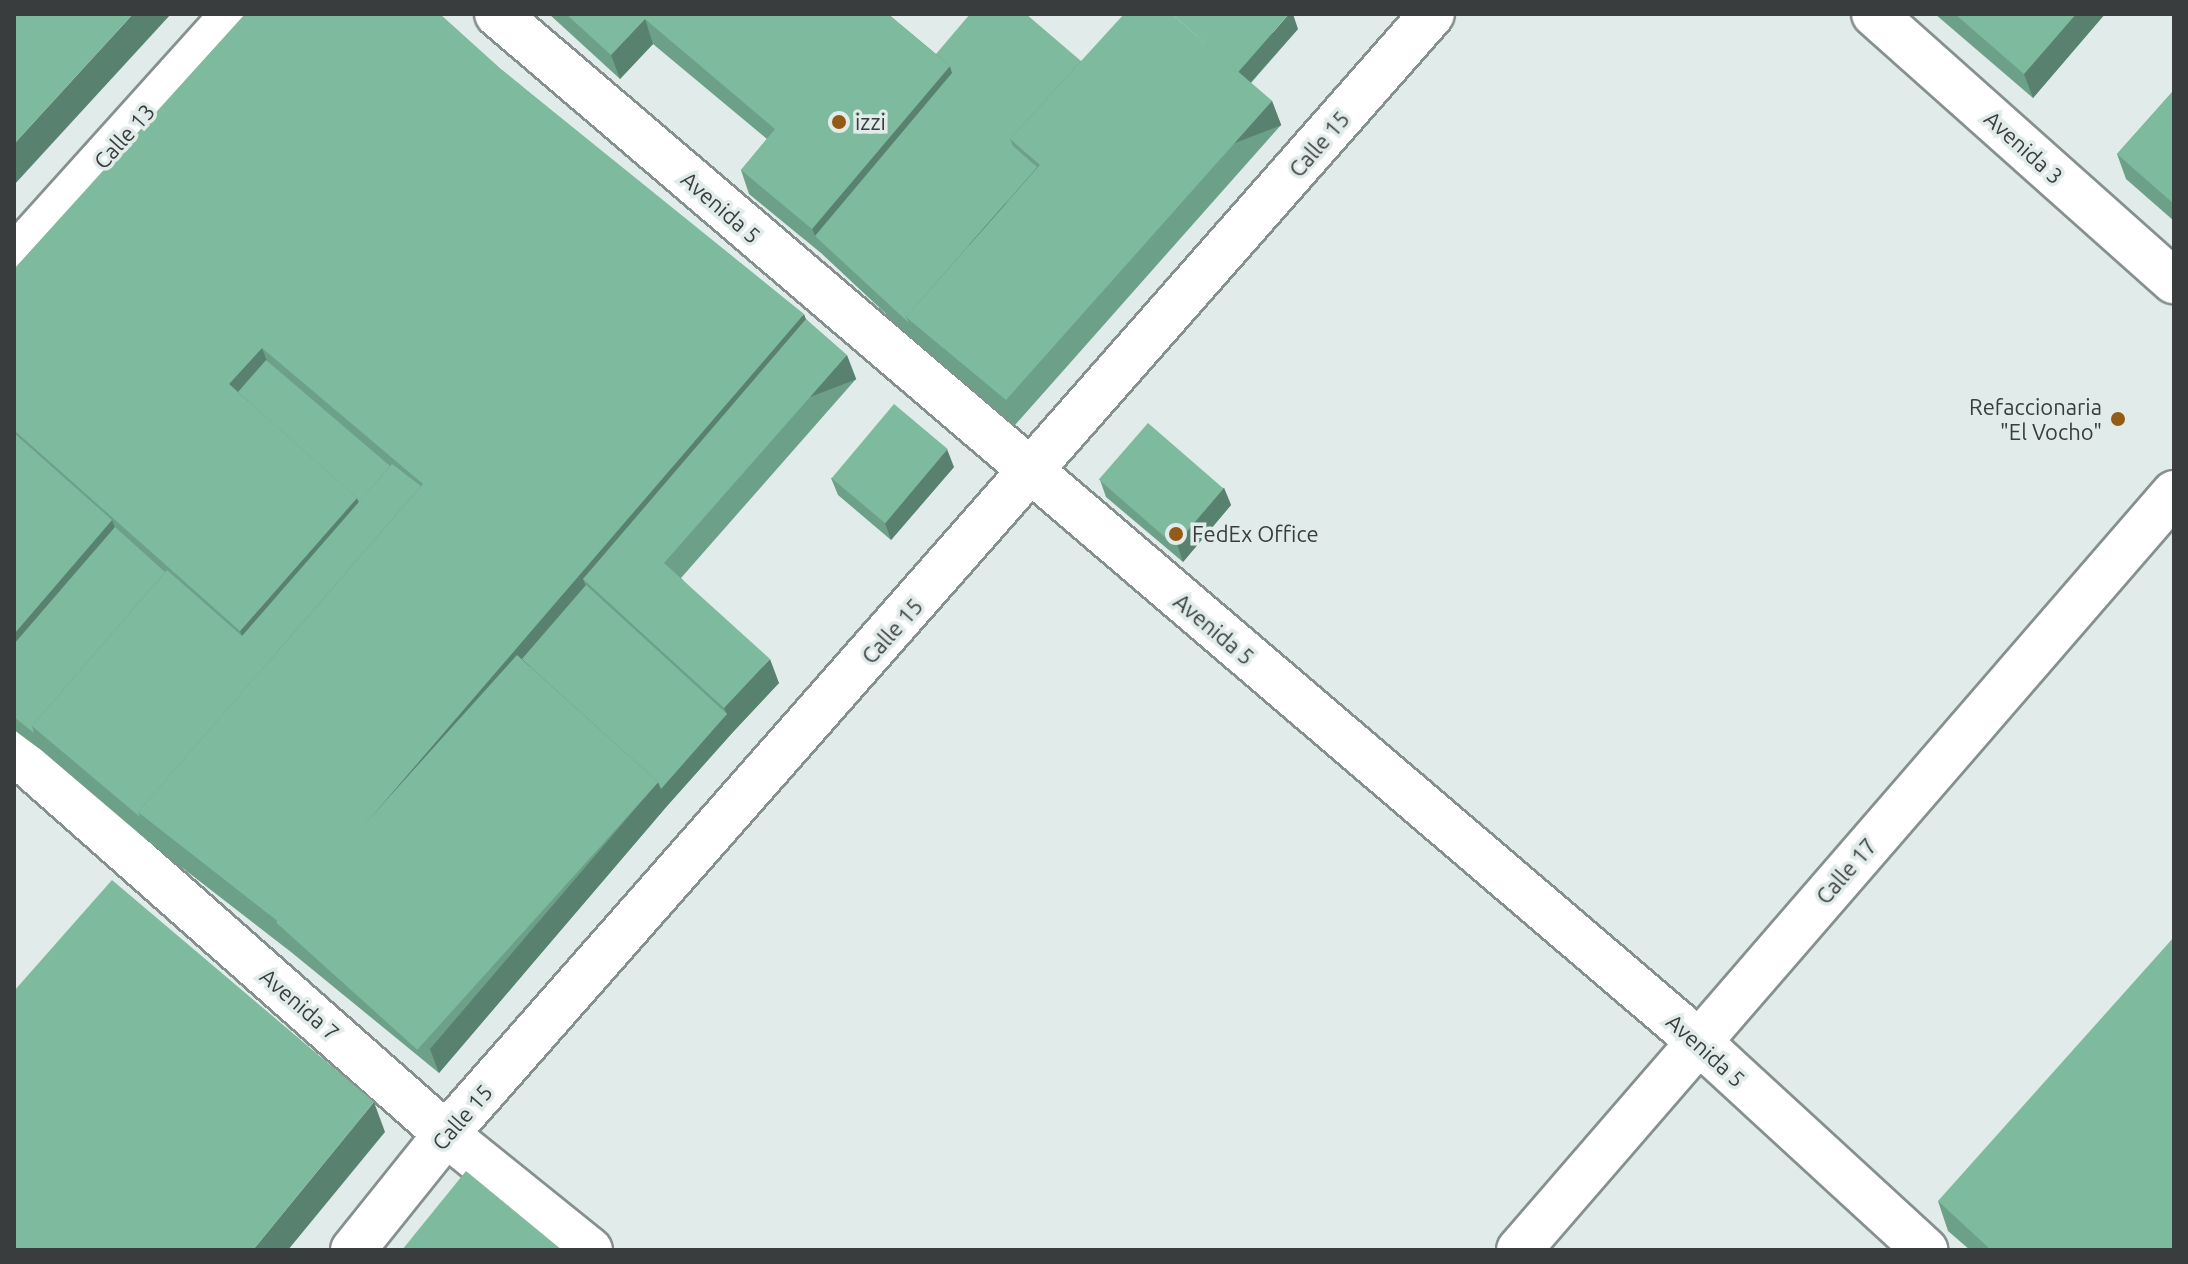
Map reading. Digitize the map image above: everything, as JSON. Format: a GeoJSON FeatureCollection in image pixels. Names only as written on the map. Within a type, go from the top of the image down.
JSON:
{"type":"FeatureCollection","features":[{"type":"Feature","properties":{"kind":"street","name":"Calle 13"},"geometry":{"type":"LineString","coordinates":[[14,258],[234,14]]}},
{"type":"Feature","properties":{"kind":"street","name":"Avenida 5"},"geometry":{"type":"LineString","coordinates":[[497,14],[1031,474],[1698,1041],[1925,1250]]}},
{"type":"Feature","properties":{"kind":"street","name":"Calle 15"},"geometry":{"type":"LineString","coordinates":[[353,1250],[446,1134],[1031,474],[1432,14]]}},
{"type":"Feature","properties":{"kind":"street","name":"Avenida 3"},"geometry":{"type":"LineString","coordinates":[[1874,14],[2174,281]]}},
{"type":"Feature","properties":{"kind":"street","name":"Calle 17"},"geometry":{"type":"LineString","coordinates":[[1519,1250],[2174,493]]}},
{"type":"Feature","properties":{"kind":"street","name":"Avenida 7"},"geometry":{"type":"LineString","coordinates":[[14,752],[446,1134],[590,1250]]}},
{"type":"Feature","properties":{"kind":"building"},"geometry":{"type":"Polygon","coordinates":[[[14,14],[133,14],[14,144],[14,14]]]}},
{"type":"Feature","properties":{"kind":"building"},"geometry":{"type":"Polygon","coordinates":[[[245,14],[440,14],[502,70],[804,314],[280,923],[138,812],[423,484],[262,348],[229,384],[357,498],[240,631],[14,430],[14,269],[245,14]]]}},
{"type":"Feature","properties":{"kind":"building","name":"izzi"},"geometry":{"type":"Polygon","coordinates":[[[566,14],[888,14],[950,66],[812,229],[741,170],[775,129],[645,19],[611,55],[566,14]]]}},
{"type":"Feature","properties":{"kind":"building"},"geometry":{"type":"Polygon","coordinates":[[[970,14],[1026,14],[1081,61],[1010,139],[1013,146],[1037,167],[906,317],[909,323],[815,236],[952,73],[950,66],[936,54],[970,14]]]}},
{"type":"Feature","properties":{"kind":"building"},"geometry":{"type":"Polygon","coordinates":[[[1124,14],[1172,14],[1272,101],[1006,400],[906,317],[1040,165],[1010,139],[1124,14]]]}},
{"type":"Feature","properties":{"kind":"building"},"geometry":{"type":"Polygon","coordinates":[[[1172,14],[1289,14],[1238,72],[1172,14]]]}},
{"type":"Feature","properties":{"kind":"building"},"geometry":{"type":"Polygon","coordinates":[[[1955,14],[2076,14],[2024,74],[1955,14]]]}},
{"type":"Feature","properties":{"kind":"building"},"geometry":{"type":"Polygon","coordinates":[[[2174,90],[2174,204],[2117,154],[2174,90]]]}},
{"type":"Feature","properties":{"kind":"building"},"geometry":{"type":"Polygon","coordinates":[[[806,319],[847,355],[664,563],[770,659],[724,708],[583,579],[806,319]]]}},
{"type":"Feature","properties":{"kind":"building"},"geometry":{"type":"Polygon","coordinates":[[[266,360],[390,466],[359,502],[238,392],[266,360]]]}},
{"type":"Feature","properties":{"kind":"building"},"geometry":{"type":"Polygon","coordinates":[[[894,404],[948,449],[885,523],[832,478],[894,404]]]}},
{"type":"Feature","properties":{"kind":"building"},"geometry":{"type":"Polygon","coordinates":[[[1148,423],[1223,489],[1174,545],[1099,480],[1148,423]]]}},
{"type":"Feature","properties":{"kind":"building"},"geometry":{"type":"Polygon","coordinates":[[[14,433],[112,520],[14,634],[14,433]]]}},
{"type":"Feature","properties":{"kind":"building"},"geometry":{"type":"Polygon","coordinates":[[[392,464],[421,486],[138,812],[140,817],[32,726],[167,570],[242,636],[392,464]]]}},
{"type":"Feature","properties":{"kind":"building"},"geometry":{"type":"Polygon","coordinates":[[[115,527],[165,572],[32,726],[34,733],[14,717],[14,644],[115,527]]]}},
{"type":"Feature","properties":{"kind":"building"},"geometry":{"type":"Polygon","coordinates":[[[586,585],[727,714],[661,789],[658,782],[522,659],[586,585]]]}},
{"type":"Feature","properties":{"kind":"building"},"geometry":{"type":"Polygon","coordinates":[[[517,655],[658,782],[417,1050],[276,923],[517,655]]]}},
{"type":"Feature","properties":{"kind":"building"},"geometry":{"type":"Polygon","coordinates":[[[112,880],[374,1102],[253,1250],[14,1250],[14,991],[112,880]]]}},
{"type":"Feature","properties":{"kind":"building"},"geometry":{"type":"Polygon","coordinates":[[[2174,937],[2174,1250],[1991,1250],[1938,1201],[2174,937]]]}},
{"type":"Feature","properties":{"kind":"building"},"geometry":{"type":"Polygon","coordinates":[[[466,1171],[562,1250],[402,1250],[466,1171]]]}},
{"type":"Feature","properties":{"kind":"place","name":"izzi"},"geometry":{"type":"Point","coordinates":[839,122]}},
{"type":"Feature","properties":{"kind":"place","name":"Refaccionaria \"El Vocho\""},"geometry":{"type":"Point","coordinates":[2118,419]}},
{"type":"Feature","properties":{"kind":"place","name":"FedEx Office"},"geometry":{"type":"Point","coordinates":[1176,534]}}]}
